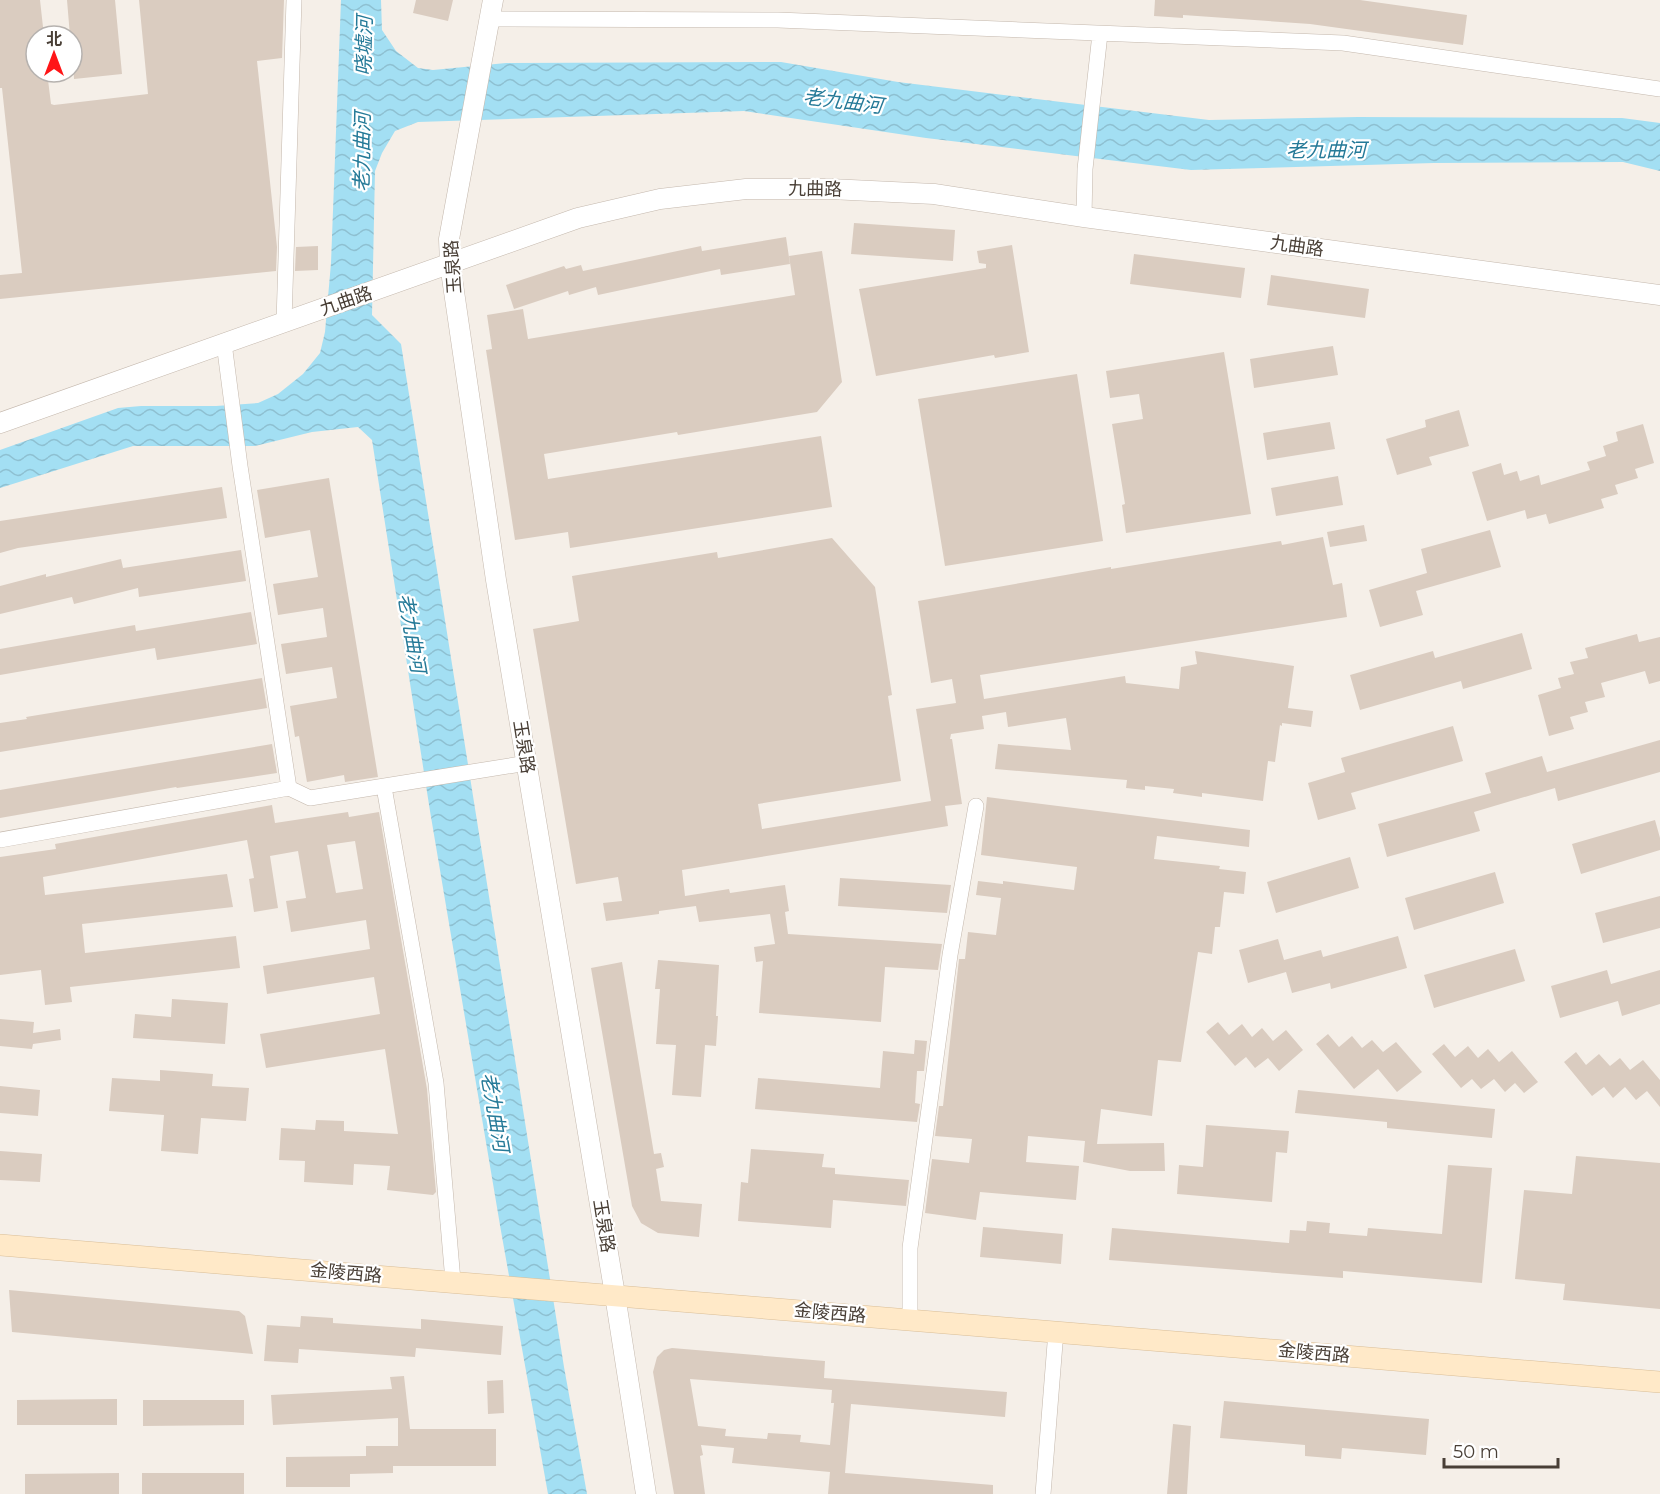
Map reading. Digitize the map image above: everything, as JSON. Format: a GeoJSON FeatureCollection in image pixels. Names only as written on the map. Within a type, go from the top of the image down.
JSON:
{"type":"FeatureCollection","features":[{"type":"Feature","properties":{"kind":"main road","name":"金陵西路"},"geometry":{"type":"LineString","coordinates":[[0,1245],[1660,1382]]}},
{"type":"Feature","properties":{"kind":"street"},"geometry":{"type":"LineString","coordinates":[[284,322],[294,0]]}},
{"type":"Feature","properties":{"kind":"street"},"geometry":{"type":"LineString","coordinates":[[491,10],[1343,43],[1660,89]]}},
{"type":"Feature","properties":{"kind":"street","name":"玉泉路"},"geometry":{"type":"LineString","coordinates":[[491,10],[449,239],[450,264],[496,580],[646,1494]]}},
{"type":"Feature","properties":{"kind":"street"},"geometry":{"type":"LineString","coordinates":[[1084,217],[1085,169],[1100,34]]}},
{"type":"Feature","properties":{"kind":"street","name":"九曲路"},"geometry":{"type":"LineString","coordinates":[[0,423],[578,218],[660,199],[746,189],[830,189],[934,194],[1084,217],[1660,295]]}},
{"type":"Feature","properties":{"kind":"street"},"geometry":{"type":"LineString","coordinates":[[224,344],[240,466],[289,788]]}},
{"type":"Feature","properties":{"kind":"street"},"geometry":{"type":"LineString","coordinates":[[0,840],[289,788],[310,798],[527,763]]}},
{"type":"Feature","properties":{"kind":"street"},"geometry":{"type":"LineString","coordinates":[[384,787],[436,1083],[453,1281]]}},
{"type":"Feature","properties":{"kind":"street"},"geometry":{"type":"LineString","coordinates":[[910,1319],[910,1248],[950,955],[976,806]]}},
{"type":"Feature","properties":{"kind":"street"},"geometry":{"type":"LineString","coordinates":[[1043,1494],[1056,1331]]}},
{"type":"Feature","properties":{"kind":"water"},"geometry":{"type":"Polygon","coordinates":[[[341,0],[381,0],[382,30],[396,51],[418,68],[433,70],[506,63],[781,62],[898,82],[1209,120],[1358,117],[1622,118],[1660,123],[1660,171],[1623,162],[1434,163],[1191,170],[926,138],[744,111],[418,122],[395,131],[375,171],[372,315],[401,344],[564,1367],[587,1494],[548,1494],[430,811],[372,440],[358,427],[312,432],[255,446],[133,446],[0,488],[0,450],[118,408],[258,403],[278,394],[303,374],[320,353],[325,332],[331,263],[341,0]]]}},
{"type":"Feature","properties":{"kind":"building"},"geometry":{"type":"Polygon","coordinates":[[[0,0],[40,0],[43,24],[24,24],[24,84],[48,84],[51,104],[54,105],[148,94],[139,0],[284,0],[282,58],[257,61],[277,247],[276,271],[0,299],[0,275],[22,273],[2,88],[0,88],[0,0]]]}},
{"type":"Feature","properties":{"kind":"building"},"geometry":{"type":"Polygon","coordinates":[[[67,0],[115,0],[122,74],[84,78],[84,24],[69,24],[67,0]]]}},
{"type":"Feature","properties":{"kind":"building"},"geometry":{"type":"Polygon","coordinates":[[[416,0],[453,0],[448,21],[413,13],[416,0]]]}},
{"type":"Feature","properties":{"kind":"building"},"geometry":{"type":"Polygon","coordinates":[[[1155,0],[1360,0],[1467,15],[1463,45],[1310,24],[1183,15],[1183,18],[1154,16],[1155,0]]]}},
{"type":"Feature","properties":{"kind":"building"},"geometry":{"type":"Polygon","coordinates":[[[854,223],[955,230],[953,261],[851,254],[854,223]]]}},
{"type":"Feature","properties":{"kind":"building"},"geometry":{"type":"Polygon","coordinates":[[[786,237],[790,264],[721,275],[720,269],[598,295],[596,287],[569,295],[568,291],[514,309],[506,285],[564,266],[566,269],[581,265],[583,271],[701,246],[702,251],[786,237]]]}},
{"type":"Feature","properties":{"kind":"building"},"geometry":{"type":"Polygon","coordinates":[[[1012,245],[1029,352],[995,358],[994,355],[876,376],[859,289],[986,268],[986,264],[979,263],[977,251],[1012,245]]]}},
{"type":"Feature","properties":{"kind":"building"},"geometry":{"type":"Polygon","coordinates":[[[318,246],[318,270],[295,271],[296,247],[318,246]]]}},
{"type":"Feature","properties":{"kind":"building"},"geometry":{"type":"Polygon","coordinates":[[[822,251],[842,382],[817,412],[544,454],[548,479],[821,436],[832,507],[570,548],[568,532],[515,540],[486,350],[492,349],[487,315],[523,309],[528,339],[795,295],[789,256],[822,251]]]}},
{"type":"Feature","properties":{"kind":"building"},"geometry":{"type":"Polygon","coordinates":[[[1134,254],[1245,268],[1241,298],[1130,284],[1134,254]]]}},
{"type":"Feature","properties":{"kind":"building"},"geometry":{"type":"Polygon","coordinates":[[[1271,275],[1369,289],[1365,318],[1267,305],[1271,275]]]}},
{"type":"Feature","properties":{"kind":"building"},"geometry":{"type":"Polygon","coordinates":[[[1333,346],[1338,375],[1254,388],[1250,359],[1333,346]]]}},
{"type":"Feature","properties":{"kind":"building"},"geometry":{"type":"Polygon","coordinates":[[[1224,352],[1251,514],[1126,533],[1122,505],[1125,504],[1112,424],[1143,419],[1139,394],[1110,398],[1106,371],[1224,352]]]}},
{"type":"Feature","properties":{"kind":"building"},"geometry":{"type":"Polygon","coordinates":[[[1077,374],[1103,541],[945,566],[918,399],[1077,374]]]}},
{"type":"Feature","properties":{"kind":"building"},"geometry":{"type":"Polygon","coordinates":[[[1459,410],[1469,446],[1429,457],[1432,465],[1397,475],[1386,439],[1426,427],[1425,420],[1459,410]]]}},
{"type":"Feature","properties":{"kind":"building"},"geometry":{"type":"Polygon","coordinates":[[[1330,422],[1335,449],[1267,460],[1263,433],[1330,422]]]}},
{"type":"Feature","properties":{"kind":"building"},"geometry":{"type":"Polygon","coordinates":[[[1643,424],[1654,463],[1635,469],[1638,478],[1615,485],[1618,494],[1601,499],[1604,508],[1549,524],[1546,514],[1527,519],[1525,510],[1487,521],[1472,472],[1501,463],[1504,475],[1517,471],[1520,481],[1539,475],[1541,485],[1590,470],[1587,462],[1606,456],[1603,446],[1618,441],[1616,432],[1643,424]]]}},
{"type":"Feature","properties":{"kind":"building"},"geometry":{"type":"Polygon","coordinates":[[[1338,476],[1343,505],[1276,516],[1271,488],[1338,476]]]}},
{"type":"Feature","properties":{"kind":"building"},"geometry":{"type":"Polygon","coordinates":[[[329,478],[378,777],[345,782],[344,775],[307,782],[299,736],[295,737],[290,706],[337,698],[332,667],[286,674],[281,644],[327,637],[323,608],[278,615],[273,584],[318,577],[310,530],[265,538],[257,490],[329,478]]]}},
{"type":"Feature","properties":{"kind":"building"},"geometry":{"type":"Polygon","coordinates":[[[222,487],[227,518],[18,548],[0,553],[0,521],[222,487]]]}},
{"type":"Feature","properties":{"kind":"building"},"geometry":{"type":"Polygon","coordinates":[[[1364,525],[1367,541],[1330,547],[1327,532],[1364,525]]]}},
{"type":"Feature","properties":{"kind":"building"},"geometry":{"type":"Polygon","coordinates":[[[1490,530],[1501,567],[1416,591],[1423,615],[1380,627],[1369,590],[1427,573],[1421,549],[1490,530]]]}},
{"type":"Feature","properties":{"kind":"building"},"geometry":{"type":"Polygon","coordinates":[[[1323,537],[1333,585],[1342,583],[1347,617],[980,675],[984,699],[1125,676],[1126,683],[1179,689],[1181,667],[1197,664],[1195,651],[1294,666],[1288,708],[1313,711],[1311,727],[1282,723],[1282,726],[1280,725],[1275,762],[1268,761],[1263,801],[1202,793],[1202,797],[1173,793],[1174,789],[1145,786],[1145,790],[1126,788],[1127,780],[995,769],[998,744],[1071,750],[1066,718],[1008,727],[1006,712],[982,716],[984,729],[951,734],[962,804],[945,806],[948,826],[682,870],[685,896],[729,889],[730,893],[785,885],[789,911],[785,912],[788,934],[942,944],[938,970],[885,967],[881,1022],[759,1013],[763,961],[756,962],[754,947],[775,944],[770,914],[699,922],[696,906],[659,911],[659,914],[606,921],[603,903],[622,901],[618,877],[576,884],[533,629],[579,621],[572,576],[717,552],[718,558],[832,538],[875,587],[892,695],[888,696],[901,781],[758,804],[762,829],[931,801],[916,709],[956,703],[952,679],[931,683],[918,601],[1111,567],[1111,569],[1281,541],[1282,545],[1323,537]]]}},
{"type":"Feature","properties":{"kind":"building"},"geometry":{"type":"Polygon","coordinates":[[[241,550],[246,581],[139,597],[138,588],[74,604],[72,597],[0,614],[0,586],[121,559],[123,568],[241,550]]]}},
{"type":"Feature","properties":{"kind":"building"},"geometry":{"type":"Polygon","coordinates":[[[251,612],[257,644],[157,660],[155,648],[0,675],[0,649],[135,625],[136,631],[251,612]]]}},
{"type":"Feature","properties":{"kind":"building"},"geometry":{"type":"Polygon","coordinates":[[[1522,633],[1532,669],[1463,689],[1461,681],[1360,710],[1350,675],[1433,651],[1435,658],[1522,633]]]}},
{"type":"Feature","properties":{"kind":"building"},"geometry":{"type":"Polygon","coordinates":[[[1637,634],[1639,642],[1660,637],[1660,681],[1649,684],[1645,671],[1601,683],[1605,697],[1585,702],[1588,712],[1570,717],[1574,729],[1549,736],[1538,695],[1561,688],[1558,678],[1574,674],[1570,662],[1588,658],[1585,648],[1637,634]]]}},
{"type":"Feature","properties":{"kind":"building"},"geometry":{"type":"Polygon","coordinates":[[[262,678],[267,708],[0,752],[0,723],[262,678]]]}},
{"type":"Feature","properties":{"kind":"building"},"geometry":{"type":"Polygon","coordinates":[[[1453,726],[1463,761],[1351,793],[1356,809],[1318,820],[1308,783],[1345,772],[1341,758],[1453,726]]]}},
{"type":"Feature","properties":{"kind":"building"},"geometry":{"type":"Polygon","coordinates":[[[1660,740],[1660,772],[1558,801],[1555,788],[1474,812],[1480,831],[1387,857],[1378,824],[1491,793],[1485,773],[1542,756],[1547,772],[1660,740]]]}},
{"type":"Feature","properties":{"kind":"building"},"geometry":{"type":"Polygon","coordinates":[[[272,744],[277,773],[176,787],[0,818],[0,790],[272,744]]]}},
{"type":"Feature","properties":{"kind":"building"},"geometry":{"type":"Polygon","coordinates":[[[987,797],[1250,830],[1249,847],[1157,836],[1154,859],[1220,866],[1219,869],[1246,872],[1244,894],[1224,892],[1220,927],[1215,927],[1212,954],[1198,952],[1181,1062],[1158,1060],[1152,1116],[1101,1109],[1097,1144],[1164,1143],[1165,1171],[1130,1171],[1083,1162],[1085,1141],[1028,1136],[1026,1162],[1079,1166],[1076,1200],[980,1192],[976,1220],[925,1213],[932,1159],[969,1163],[972,1139],[935,1136],[939,1106],[943,1106],[959,959],[965,959],[968,932],[996,935],[1001,898],[976,895],[978,881],[1003,884],[1003,881],[1074,890],[1077,867],[981,855],[987,797]]]}},
{"type":"Feature","properties":{"kind":"building"},"geometry":{"type":"Polygon","coordinates":[[[272,805],[275,823],[348,812],[349,817],[379,812],[427,1089],[436,1192],[433,1195],[387,1190],[390,1166],[354,1164],[353,1185],[304,1182],[305,1161],[279,1160],[281,1128],[315,1130],[316,1120],[344,1121],[344,1131],[398,1134],[385,1049],[266,1068],[260,1034],[380,1014],[374,977],[267,994],[263,966],[370,949],[366,920],[291,932],[286,901],[306,898],[298,851],[270,856],[278,908],[254,912],[249,879],[254,878],[247,840],[43,877],[45,895],[227,874],[233,907],[82,924],[85,953],[236,936],[240,968],[70,987],[72,1002],[45,1005],[41,970],[0,975],[0,857],[56,849],[55,844],[272,805]],[[355,841],[327,845],[336,893],[363,889],[355,841]]]}},
{"type":"Feature","properties":{"kind":"building"},"geometry":{"type":"Polygon","coordinates":[[[1655,820],[1660,838],[1660,850],[1581,874],[1572,844],[1655,820]]]}},
{"type":"Feature","properties":{"kind":"building"},"geometry":{"type":"Polygon","coordinates":[[[1350,857],[1359,888],[1276,913],[1267,882],[1350,857]]]}},
{"type":"Feature","properties":{"kind":"building"},"geometry":{"type":"Polygon","coordinates":[[[1495,872],[1504,903],[1414,930],[1405,898],[1495,872]]]}},
{"type":"Feature","properties":{"kind":"building"},"geometry":{"type":"Polygon","coordinates":[[[840,878],[951,885],[947,913],[838,906],[840,878]]]}},
{"type":"Feature","properties":{"kind":"building"},"geometry":{"type":"Polygon","coordinates":[[[1660,896],[1660,928],[1603,943],[1595,913],[1660,896]]]}},
{"type":"Feature","properties":{"kind":"building"},"geometry":{"type":"Polygon","coordinates":[[[1398,936],[1407,968],[1331,989],[1330,983],[1292,993],[1286,972],[1248,983],[1239,950],[1278,939],[1284,960],[1321,950],[1323,957],[1398,936]]]}},
{"type":"Feature","properties":{"kind":"building"},"geometry":{"type":"Polygon","coordinates":[[[1515,949],[1525,981],[1434,1008],[1424,975],[1515,949]]]}},
{"type":"Feature","properties":{"kind":"building"},"geometry":{"type":"Polygon","coordinates":[[[658,960],[719,965],[716,1046],[705,1045],[701,1097],[672,1095],[676,1045],[656,1044],[660,989],[655,989],[658,960]]]}},
{"type":"Feature","properties":{"kind":"building"},"geometry":{"type":"Polygon","coordinates":[[[622,962],[654,1154],[661,1153],[664,1167],[656,1169],[661,1201],[702,1204],[699,1237],[658,1233],[641,1223],[632,1206],[591,968],[622,962]]]}},
{"type":"Feature","properties":{"kind":"building"},"geometry":{"type":"Polygon","coordinates":[[[1607,970],[1611,984],[1660,970],[1660,1004],[1622,1016],[1618,1001],[1560,1018],[1551,986],[1607,970]]]}},
{"type":"Feature","properties":{"kind":"building"},"geometry":{"type":"Polygon","coordinates":[[[172,999],[228,1003],[225,1044],[133,1038],[135,1014],[171,1017],[172,999]]]}},
{"type":"Feature","properties":{"kind":"building"},"geometry":{"type":"Polygon","coordinates":[[[0,1019],[34,1022],[33,1033],[60,1029],[61,1040],[33,1044],[32,1049],[0,1046],[0,1019]]]}},
{"type":"Feature","properties":{"kind":"building"},"geometry":{"type":"Polygon","coordinates":[[[1218,1022],[1229,1035],[1242,1024],[1252,1037],[1262,1028],[1273,1041],[1286,1030],[1303,1050],[1279,1071],[1268,1058],[1255,1068],[1246,1057],[1235,1066],[1206,1032],[1218,1022]]]}},
{"type":"Feature","properties":{"kind":"building"},"geometry":{"type":"Polygon","coordinates":[[[1328,1034],[1339,1047],[1352,1036],[1362,1048],[1372,1040],[1383,1052],[1396,1042],[1422,1072],[1397,1092],[1378,1069],[1354,1089],[1316,1044],[1328,1034]]]}},
{"type":"Feature","properties":{"kind":"building"},"geometry":{"type":"Polygon","coordinates":[[[915,1040],[927,1041],[924,1071],[917,1071],[915,1103],[920,1104],[917,1122],[755,1109],[758,1078],[880,1088],[883,1051],[914,1054],[915,1040]]]}},
{"type":"Feature","properties":{"kind":"building"},"geometry":{"type":"Polygon","coordinates":[[[1444,1044],[1455,1057],[1468,1046],[1478,1058],[1488,1049],[1499,1062],[1512,1051],[1538,1082],[1524,1093],[1515,1083],[1505,1092],[1494,1079],[1481,1089],[1472,1079],[1461,1088],[1432,1054],[1444,1044]]]}},
{"type":"Feature","properties":{"kind":"building"},"geometry":{"type":"Polygon","coordinates":[[[1576,1052],[1586,1065],[1599,1054],[1610,1066],[1620,1058],[1630,1070],[1643,1060],[1660,1080],[1660,1107],[1647,1091],[1636,1100],[1625,1087],[1613,1098],[1604,1087],[1592,1096],[1564,1062],[1576,1052]]]}},
{"type":"Feature","properties":{"kind":"building"},"geometry":{"type":"Polygon","coordinates":[[[160,1070],[213,1074],[212,1086],[249,1088],[246,1121],[201,1118],[198,1154],[161,1151],[164,1115],[109,1111],[112,1078],[160,1081],[160,1070]]]}},
{"type":"Feature","properties":{"kind":"building"},"geometry":{"type":"Polygon","coordinates":[[[0,1086],[40,1090],[38,1116],[0,1113],[0,1086]]]}},
{"type":"Feature","properties":{"kind":"building"},"geometry":{"type":"Polygon","coordinates":[[[1298,1090],[1495,1109],[1492,1138],[1387,1128],[1387,1122],[1295,1113],[1298,1090]]]}},
{"type":"Feature","properties":{"kind":"building"},"geometry":{"type":"Polygon","coordinates":[[[1206,1125],[1289,1131],[1287,1153],[1276,1152],[1272,1202],[1177,1194],[1179,1165],[1203,1167],[1206,1125]]]}},
{"type":"Feature","properties":{"kind":"building"},"geometry":{"type":"Polygon","coordinates":[[[751,1149],[824,1154],[822,1167],[835,1168],[835,1174],[909,1180],[906,1206],[833,1200],[831,1228],[738,1221],[741,1182],[748,1183],[751,1149]]]}},
{"type":"Feature","properties":{"kind":"building"},"geometry":{"type":"Polygon","coordinates":[[[0,1151],[42,1154],[40,1182],[0,1180],[0,1151]]]}},
{"type":"Feature","properties":{"kind":"building"},"geometry":{"type":"Polygon","coordinates":[[[1576,1156],[1660,1163],[1660,1309],[1563,1300],[1565,1284],[1515,1279],[1524,1190],[1572,1194],[1576,1156]]]}},
{"type":"Feature","properties":{"kind":"building"},"geometry":{"type":"Polygon","coordinates":[[[1448,1165],[1492,1168],[1482,1283],[1343,1271],[1343,1278],[1109,1260],[1112,1228],[1289,1243],[1290,1230],[1306,1231],[1307,1221],[1330,1223],[1329,1233],[1367,1236],[1368,1228],[1442,1234],[1448,1165]]]}},
{"type":"Feature","properties":{"kind":"building"},"geometry":{"type":"Polygon","coordinates":[[[983,1227],[1063,1234],[1061,1264],[980,1257],[983,1227]]]}},
{"type":"Feature","properties":{"kind":"building"},"geometry":{"type":"Polygon","coordinates":[[[9,1290],[239,1311],[245,1316],[253,1354],[12,1332],[9,1290]]]}},
{"type":"Feature","properties":{"kind":"building"},"geometry":{"type":"Polygon","coordinates":[[[301,1316],[333,1318],[333,1323],[421,1329],[421,1319],[503,1326],[501,1355],[416,1348],[415,1357],[299,1349],[298,1363],[264,1361],[267,1325],[300,1327],[301,1316]]]}},
{"type":"Feature","properties":{"kind":"building"},"geometry":{"type":"Polygon","coordinates":[[[672,1348],[825,1361],[824,1378],[1007,1392],[1005,1417],[851,1404],[845,1473],[993,1485],[993,1494],[828,1494],[830,1472],[732,1463],[734,1448],[701,1445],[703,1455],[700,1456],[705,1494],[674,1494],[653,1372],[657,1357],[664,1350],[672,1348]],[[690,1379],[698,1426],[726,1429],[725,1436],[767,1439],[768,1433],[801,1435],[800,1442],[830,1445],[834,1403],[831,1403],[832,1390],[690,1379]]]}},
{"type":"Feature","properties":{"kind":"building"},"geometry":{"type":"Polygon","coordinates":[[[404,1376],[410,1429],[496,1429],[496,1466],[393,1466],[393,1473],[350,1474],[350,1487],[286,1487],[286,1457],[366,1456],[366,1446],[398,1446],[398,1418],[273,1425],[271,1395],[392,1389],[390,1377],[404,1376]]]}},
{"type":"Feature","properties":{"kind":"building"},"geometry":{"type":"Polygon","coordinates":[[[503,1380],[504,1413],[488,1414],[487,1381],[503,1380]]]}},
{"type":"Feature","properties":{"kind":"building"},"geometry":{"type":"Polygon","coordinates":[[[117,1399],[117,1425],[17,1425],[17,1400],[117,1399]]]}},
{"type":"Feature","properties":{"kind":"building"},"geometry":{"type":"Polygon","coordinates":[[[143,1400],[244,1400],[244,1425],[143,1426],[143,1400]]]}},
{"type":"Feature","properties":{"kind":"building"},"geometry":{"type":"Polygon","coordinates":[[[1224,1401],[1429,1419],[1426,1455],[1342,1448],[1341,1459],[1305,1456],[1305,1445],[1220,1438],[1224,1401]]]}},
{"type":"Feature","properties":{"kind":"building"},"geometry":{"type":"Polygon","coordinates":[[[1173,1424],[1191,1426],[1187,1494],[1167,1494],[1173,1424]]]}},
{"type":"Feature","properties":{"kind":"building"},"geometry":{"type":"Polygon","coordinates":[[[119,1473],[119,1494],[25,1494],[25,1474],[119,1473]]]}},
{"type":"Feature","properties":{"kind":"building"},"geometry":{"type":"Polygon","coordinates":[[[142,1473],[244,1473],[244,1494],[142,1494],[142,1473]]]}},
{"type":"Feature","properties":{"kind":"water label","name":"哓墟河"},"geometry":{"type":"Point","coordinates":[364,46]}},
{"type":"Feature","properties":{"kind":"water label","name":"老九曲河"},"geometry":{"type":"Point","coordinates":[843,101]}},
{"type":"Feature","properties":{"kind":"water label","name":"老九曲河"},"geometry":{"type":"Point","coordinates":[1326,150]}},
{"type":"Feature","properties":{"kind":"water label","name":"老九曲河"},"geometry":{"type":"Point","coordinates":[362,152]}},
{"type":"Feature","properties":{"kind":"water label","name":"老九曲河"},"geometry":{"type":"Point","coordinates":[412,633]}},
{"type":"Feature","properties":{"kind":"water label","name":"老九曲河"},"geometry":{"type":"Point","coordinates":[495,1112]}}]}
